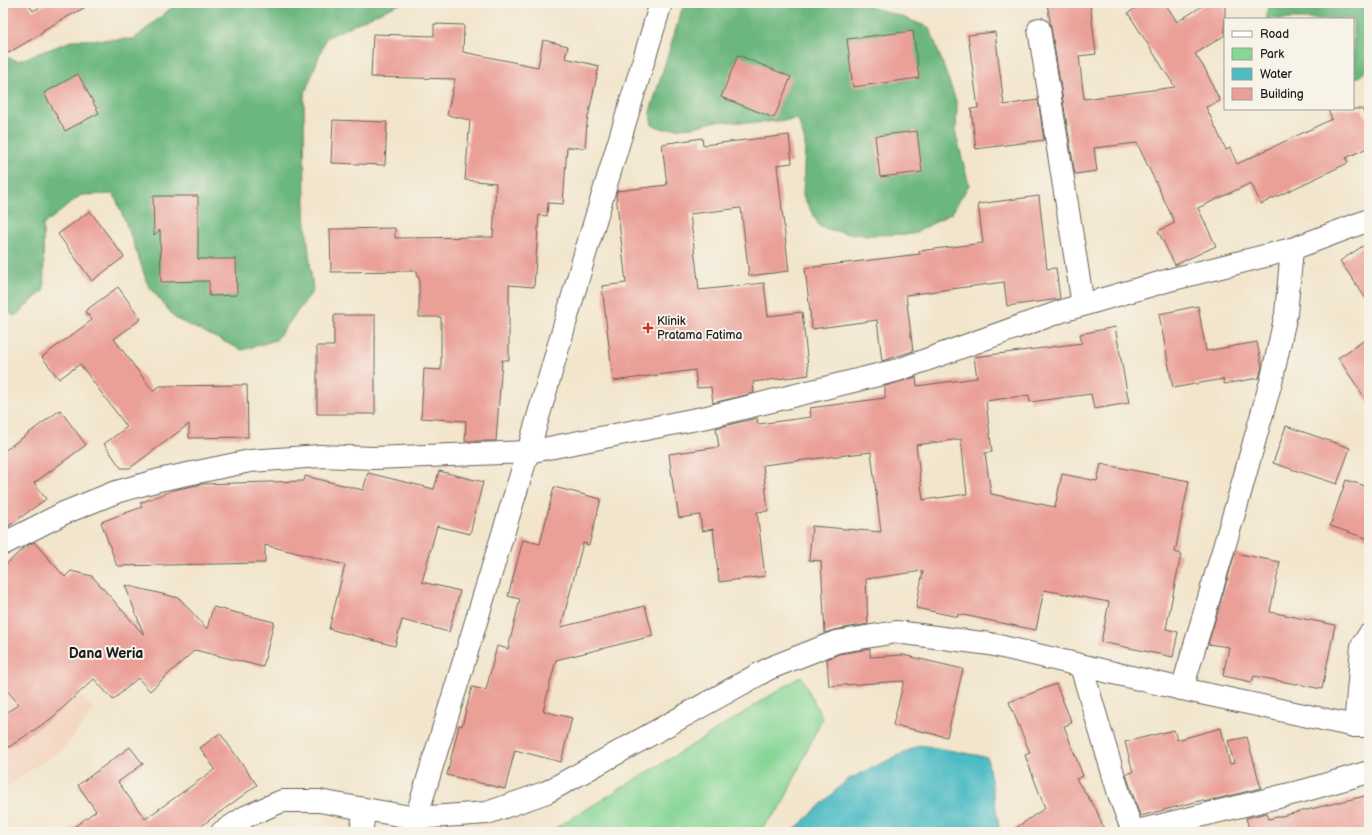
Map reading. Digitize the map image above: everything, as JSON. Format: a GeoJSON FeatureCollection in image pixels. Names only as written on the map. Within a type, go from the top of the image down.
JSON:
{"type":"FeatureCollection","features":[{"type":"Feature","properties":{"kind":"street"},"geometry":{"type":"LineString","coordinates":[[416,818],[528,452],[587,247],[661,3]]}},
{"type":"Feature","properties":{"kind":"street"},"geometry":{"type":"LineString","coordinates":[[1039,29],[1083,305]]}},
{"type":"Feature","properties":{"kind":"street"},"geometry":{"type":"LineString","coordinates":[[3,544],[64,513],[116,492],[159,480],[250,461],[320,456],[374,458],[528,452],[707,418],[898,370],[1065,310],[1173,279],[1292,249],[1369,220]]}},
{"type":"Feature","properties":{"kind":"street"},"geometry":{"type":"LineString","coordinates":[[1182,689],[1238,500],[1272,378],[1286,314],[1292,249]]}},
{"type":"Feature","properties":{"kind":"street"},"geometry":{"type":"LineString","coordinates":[[222,832],[247,816],[282,801],[319,801],[416,818],[487,813],[547,792],[770,668],[836,642],[896,632],[990,644],[1182,689],[1362,726],[1362,646],[1369,635]]}},
{"type":"Feature","properties":{"kind":"street"},"geometry":{"type":"LineString","coordinates":[[1081,666],[1120,797],[1133,832],[1303,791],[1369,772]]}},
{"type":"Feature","properties":{"kind":"street"},"geometry":{"type":"LineString","coordinates":[[361,832],[366,809]]}},
{"type":"Feature","properties":{"kind":"shaded area"},"geometry":{"type":"Polygon","coordinates":[[[3,611],[94,710],[64,748],[3,788],[3,611]]]}},
{"type":"Feature","properties":{"kind":"green space"},"geometry":{"type":"Polygon","coordinates":[[[177,3],[402,3],[326,38],[304,96],[305,215],[313,291],[276,340],[242,350],[176,319],[148,285],[131,236],[114,194],[81,195],[43,225],[44,290],[15,316],[3,309],[3,56],[18,61],[74,40],[134,39],[177,3]]]}},
{"type":"Feature","properties":{"kind":"green space"},"geometry":{"type":"Polygon","coordinates":[[[684,3],[851,3],[872,7],[891,13],[930,28],[957,104],[956,135],[969,185],[952,213],[913,234],[870,235],[844,233],[820,227],[803,196],[805,142],[798,119],[755,123],[717,121],[693,127],[665,129],[652,125],[650,112],[684,3]]]}},
{"type":"Feature","properties":{"kind":"green space"},"geometry":{"type":"Polygon","coordinates":[[[1268,3],[1369,3],[1369,68],[1359,77],[1354,78],[1354,18],[1266,18],[1269,7],[1268,3]]]}},
{"type":"Feature","properties":{"kind":"green space"},"geometry":{"type":"Polygon","coordinates":[[[801,676],[822,718],[781,807],[758,832],[549,832],[707,736],[801,676]]]}},
{"type":"Feature","properties":{"kind":"water"},"geometry":{"type":"Polygon","coordinates":[[[920,745],[987,757],[1000,832],[792,832],[847,780],[920,745]]]}},
{"type":"Feature","properties":{"kind":"building"},"geometry":{"type":"Polygon","coordinates":[[[3,3],[28,3],[33,11],[48,3],[93,3],[43,30],[44,32],[3,56],[3,3]]]}},
{"type":"Feature","properties":{"kind":"building"},"geometry":{"type":"Polygon","coordinates":[[[1047,3],[1090,3],[1096,54],[1079,56],[1084,99],[1175,87],[1128,13],[1144,3],[1165,3],[1177,22],[1207,3],[1225,3],[1224,36],[1195,54],[1205,69],[1220,101],[1206,107],[1226,150],[1230,148],[1237,164],[1332,119],[1328,110],[1362,109],[1369,124],[1369,147],[1346,158],[1348,163],[1261,204],[1251,183],[1198,208],[1216,246],[1175,265],[1158,231],[1175,223],[1137,143],[1094,148],[1097,171],[1075,174],[1047,3]]]}},
{"type":"Feature","properties":{"kind":"building"},"geometry":{"type":"Polygon","coordinates":[[[434,24],[464,25],[463,52],[538,67],[543,40],[568,46],[565,58],[599,66],[587,122],[585,148],[567,147],[563,204],[548,203],[547,216],[539,215],[534,287],[509,285],[509,360],[502,360],[496,441],[465,441],[466,421],[421,418],[424,369],[441,370],[441,317],[419,317],[419,277],[417,277],[417,271],[331,272],[330,229],[395,228],[395,238],[493,237],[496,183],[465,180],[470,120],[447,115],[455,79],[371,77],[373,34],[434,36],[434,24]]]}},
{"type":"Feature","properties":{"kind":"building"},"geometry":{"type":"Polygon","coordinates":[[[913,31],[919,78],[853,87],[847,39],[913,31]]]}},
{"type":"Feature","properties":{"kind":"building"},"geometry":{"type":"Polygon","coordinates":[[[995,32],[1004,105],[1038,100],[1044,140],[976,149],[971,109],[978,108],[968,35],[995,32]]]}},
{"type":"Feature","properties":{"kind":"building"},"geometry":{"type":"Polygon","coordinates":[[[738,55],[791,77],[774,118],[721,97],[738,55]]]}},
{"type":"Feature","properties":{"kind":"building"},"geometry":{"type":"Polygon","coordinates":[[[78,74],[99,113],[65,131],[44,93],[78,74]]]}},
{"type":"Feature","properties":{"kind":"building"},"geometry":{"type":"Polygon","coordinates":[[[333,120],[387,122],[385,165],[331,163],[333,120]]]}},
{"type":"Feature","properties":{"kind":"building"},"geometry":{"type":"Polygon","coordinates":[[[917,131],[922,172],[880,177],[875,136],[917,131]]]}},
{"type":"Feature","properties":{"kind":"building"},"geometry":{"type":"Polygon","coordinates":[[[789,135],[792,163],[777,165],[789,271],[749,276],[741,208],[690,214],[699,290],[764,283],[768,316],[802,312],[809,375],[753,382],[754,393],[713,403],[711,387],[697,388],[695,370],[613,381],[602,286],[626,283],[616,195],[617,191],[667,185],[662,144],[702,138],[703,145],[789,135]]]}},
{"type":"Feature","properties":{"kind":"building"},"geometry":{"type":"Polygon","coordinates":[[[153,196],[198,196],[198,259],[236,259],[237,295],[209,296],[209,281],[161,282],[160,230],[154,235],[153,196]]]}},
{"type":"Feature","properties":{"kind":"building"},"geometry":{"type":"Polygon","coordinates":[[[1039,196],[1047,269],[1056,268],[1060,299],[1007,306],[1004,282],[906,295],[913,351],[882,361],[877,320],[812,329],[805,268],[920,254],[919,251],[983,243],[978,204],[1039,196]]]}},
{"type":"Feature","properties":{"kind":"building"},"geometry":{"type":"Polygon","coordinates":[[[90,211],[124,257],[92,281],[58,234],[90,211]]]}},
{"type":"Feature","properties":{"kind":"building"},"geometry":{"type":"Polygon","coordinates":[[[1369,242],[1369,303],[1340,261],[1369,242]]]}},
{"type":"Feature","properties":{"kind":"building"},"geometry":{"type":"Polygon","coordinates":[[[118,287],[141,319],[114,339],[153,391],[160,386],[247,385],[248,437],[189,438],[189,424],[130,468],[121,468],[104,444],[127,427],[80,364],[59,379],[42,357],[92,320],[85,311],[118,287]]]}},
{"type":"Feature","properties":{"kind":"building"},"geometry":{"type":"Polygon","coordinates":[[[1198,306],[1206,351],[1257,342],[1262,367],[1259,378],[1224,384],[1223,379],[1173,388],[1159,314],[1198,306]]]}},
{"type":"Feature","properties":{"kind":"building"},"geometry":{"type":"Polygon","coordinates":[[[334,315],[375,315],[375,414],[317,414],[317,346],[334,346],[334,315]]]}},
{"type":"Feature","properties":{"kind":"building"},"geometry":{"type":"Polygon","coordinates":[[[1115,327],[1129,403],[1094,409],[1091,394],[1030,402],[1029,395],[986,401],[992,452],[985,453],[991,494],[1055,507],[1062,474],[1097,481],[1101,464],[1189,481],[1175,552],[1181,554],[1166,629],[1178,632],[1173,657],[1101,642],[1109,602],[1044,590],[1036,630],[958,614],[958,617],[916,608],[923,571],[866,579],[868,624],[825,633],[821,561],[809,560],[812,526],[881,532],[871,452],[763,465],[768,511],[757,512],[765,576],[719,582],[713,529],[702,531],[700,515],[679,518],[674,494],[669,454],[719,447],[716,428],[757,418],[758,424],[811,417],[810,408],[885,398],[885,386],[916,377],[917,386],[977,378],[974,357],[1082,343],[1080,334],[1115,327]],[[961,439],[916,445],[923,500],[967,494],[961,439]]]}},
{"type":"Feature","properties":{"kind":"building"},"geometry":{"type":"Polygon","coordinates":[[[1369,337],[1369,404],[1338,358],[1369,337]]]}},
{"type":"Feature","properties":{"kind":"building"},"geometry":{"type":"Polygon","coordinates":[[[60,410],[86,445],[34,483],[46,499],[3,530],[3,452],[60,410]]]}},
{"type":"Feature","properties":{"kind":"building"},"geometry":{"type":"Polygon","coordinates":[[[1286,426],[1350,448],[1337,484],[1273,463],[1286,426]]]}},
{"type":"Feature","properties":{"kind":"building"},"geometry":{"type":"Polygon","coordinates":[[[439,471],[483,482],[470,534],[437,526],[422,582],[460,591],[449,632],[402,620],[395,646],[329,629],[345,565],[265,545],[265,563],[117,566],[101,522],[142,507],[140,503],[174,490],[202,484],[304,481],[305,476],[363,490],[368,473],[434,489],[439,471]]]}},
{"type":"Feature","properties":{"kind":"building"},"geometry":{"type":"Polygon","coordinates":[[[1346,480],[1369,487],[1369,539],[1330,526],[1346,480]]]}},
{"type":"Feature","properties":{"kind":"building"},"geometry":{"type":"Polygon","coordinates":[[[554,487],[601,499],[589,545],[583,543],[561,627],[645,606],[653,636],[556,660],[543,711],[572,718],[561,762],[515,750],[505,789],[447,775],[459,725],[462,726],[472,687],[486,690],[497,646],[508,649],[520,599],[508,596],[523,540],[540,544],[554,487]]]}},
{"type":"Feature","properties":{"kind":"building"},"geometry":{"type":"Polygon","coordinates":[[[34,542],[65,577],[71,571],[92,576],[144,635],[125,585],[179,598],[207,629],[213,607],[274,622],[263,667],[195,650],[150,691],[138,678],[113,700],[94,679],[52,718],[3,751],[3,715],[19,704],[3,686],[3,567],[25,547],[34,542]]]}},
{"type":"Feature","properties":{"kind":"building"},"geometry":{"type":"Polygon","coordinates":[[[1235,553],[1280,562],[1270,612],[1335,625],[1322,689],[1254,676],[1252,682],[1223,676],[1229,647],[1208,644],[1235,553]]]}},
{"type":"Feature","properties":{"kind":"building"},"geometry":{"type":"Polygon","coordinates":[[[870,649],[870,657],[903,655],[963,669],[947,737],[893,725],[904,681],[829,686],[827,659],[839,654],[870,649]]]}},
{"type":"Feature","properties":{"kind":"building"},"geometry":{"type":"Polygon","coordinates":[[[1056,684],[1072,723],[1064,726],[1083,776],[1076,779],[1096,809],[1105,832],[1010,832],[1045,808],[1025,755],[1030,753],[1009,702],[1056,684]]]}},
{"type":"Feature","properties":{"kind":"building"},"geometry":{"type":"Polygon","coordinates":[[[1221,728],[1230,764],[1234,763],[1228,741],[1247,737],[1261,788],[1204,802],[1203,800],[1140,816],[1126,774],[1133,772],[1125,742],[1174,730],[1177,740],[1221,728]]]}},
{"type":"Feature","properties":{"kind":"building"},"geometry":{"type":"Polygon","coordinates":[[[220,733],[257,785],[193,832],[67,832],[96,811],[78,785],[130,747],[143,764],[118,782],[145,819],[215,769],[200,748],[220,733]]]}},
{"type":"Feature","properties":{"kind":"building"},"geometry":{"type":"Polygon","coordinates":[[[1369,795],[1369,832],[1250,832],[1246,818],[1267,813],[1269,819],[1369,795]]]}},
{"type":"Feature","properties":{"kind":"place","name":"Klinik Pratama Fatima"},"geometry":{"type":"Point","coordinates":[648,328]}},
{"type":"Feature","properties":{"kind":"district","name":"Dana Weria"},"geometry":{"type":"Point","coordinates":[106,653]}}]}
